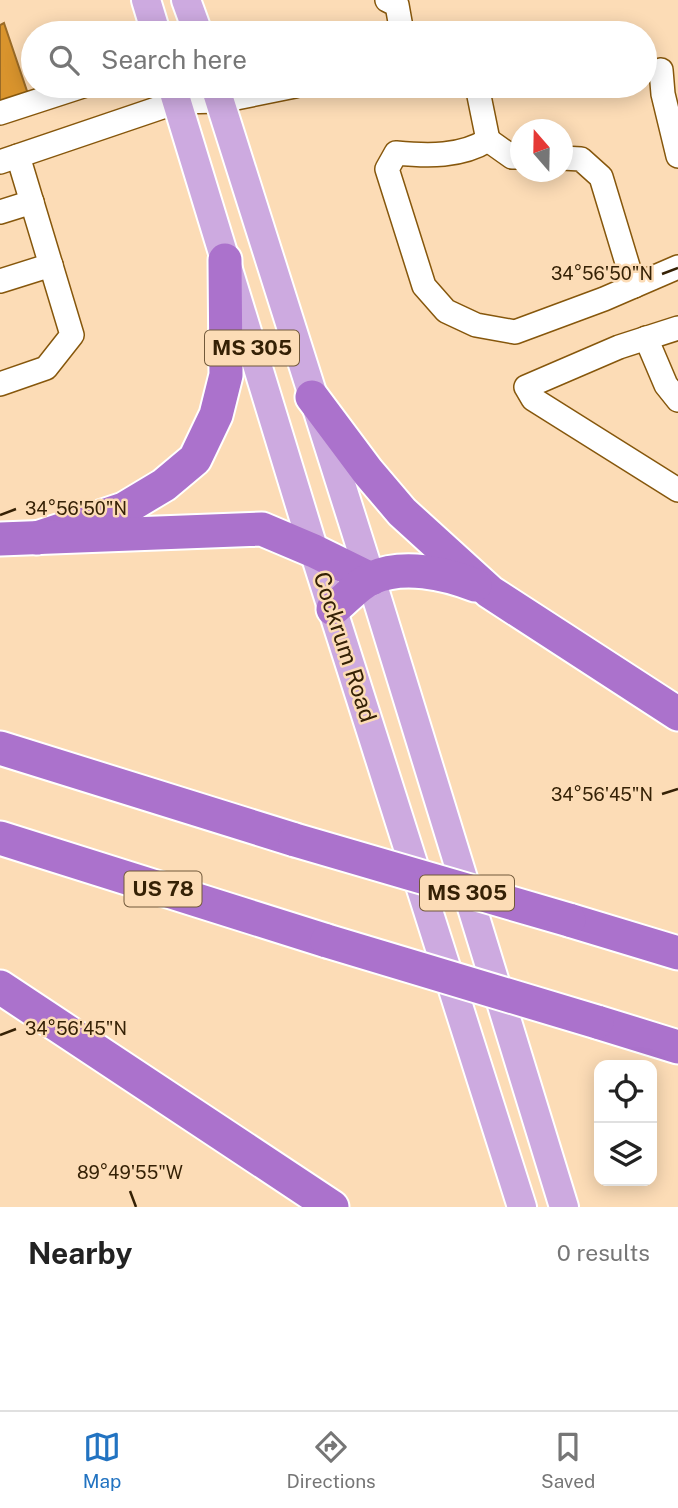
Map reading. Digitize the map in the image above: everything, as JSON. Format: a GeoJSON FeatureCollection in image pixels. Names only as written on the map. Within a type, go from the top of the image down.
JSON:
{"type":"FeatureCollection","features":[{"type":"Feature","properties":{"kind":"highway"},"geometry":{"type":"LineString","coordinates":[[37,538],[124,509],[164,485],[195,459],[216,415],[226,375],[225,260]]}},
{"type":"Feature","properties":{"kind":"highway"},"geometry":{"type":"LineString","coordinates":[[312,397],[368,472],[402,512],[490,592],[678,714]]}},
{"type":"Feature","properties":{"kind":"highway"},"geometry":{"type":"LineString","coordinates":[[0,539],[262,529],[371,579]]}},
{"type":"Feature","properties":{"kind":"highway"},"geometry":{"type":"LineString","coordinates":[[334,609],[371,579],[388,573],[430,572],[452,576],[490,592]]}},
{"type":"Feature","properties":{"kind":"highway"},"geometry":{"type":"LineString","coordinates":[[0,748],[295,840],[678,953]]}},
{"type":"Feature","properties":{"kind":"highway","name":"US 78"},"geometry":{"type":"LineString","coordinates":[[0,838],[678,1047]]}},
{"type":"Feature","properties":{"kind":"highway"},"geometry":{"type":"LineString","coordinates":[[0,987],[332,1207]]}},
{"type":"Feature","properties":{"kind":"main road"},"geometry":{"type":"LineString","coordinates":[[146,0],[152,21]]}},
{"type":"Feature","properties":{"kind":"main road"},"geometry":{"type":"LineString","coordinates":[[186,0],[194,21]]}},
{"type":"Feature","properties":{"kind":"main road","name":"Cockrum Road"},"geometry":{"type":"LineString","coordinates":[[176,98],[314,551],[522,1207]]}},
{"type":"Feature","properties":{"kind":"main road","name":"Cockrum Road"},"geometry":{"type":"LineString","coordinates":[[220,98],[564,1207]]}},
{"type":"Feature","properties":{"kind":"street"},"geometry":{"type":"LineString","coordinates":[[387,0],[397,5],[400,21]]}},
{"type":"Feature","properties":{"kind":"street"},"geometry":{"type":"LineString","coordinates":[[661,70],[663,94],[678,156]]}},
{"type":"Feature","properties":{"kind":"street"},"geometry":{"type":"LineString","coordinates":[[0,113],[46,98]]}},
{"type":"Feature","properties":{"kind":"street"},"geometry":{"type":"LineString","coordinates":[[0,384],[47,368],[72,335],[32,202],[9,159],[165,98]]}},
{"type":"Feature","properties":{"kind":"street"},"geometry":{"type":"LineString","coordinates":[[479,98],[488,140],[510,156]]}},
{"type":"Feature","properties":{"kind":"street"},"geometry":{"type":"LineString","coordinates":[[488,140],[471,150],[424,155],[396,153],[387,169],[424,286],[446,311],[476,325],[515,331],[678,267]]}},
{"type":"Feature","properties":{"kind":"street"},"geometry":{"type":"LineString","coordinates":[[573,159],[582,159],[601,177],[634,286]]}},
{"type":"Feature","properties":{"kind":"street"},"geometry":{"type":"LineString","coordinates":[[0,212],[32,202]]}},
{"type":"Feature","properties":{"kind":"street"},"geometry":{"type":"LineString","coordinates":[[0,281],[51,265]]}},
{"type":"Feature","properties":{"kind":"street"},"geometry":{"type":"LineString","coordinates":[[678,328],[646,338],[526,387],[533,399],[678,490]]}},
{"type":"Feature","properties":{"kind":"street"},"geometry":{"type":"LineString","coordinates":[[646,338],[666,385],[678,400]]}},
{"type":"Feature","properties":{"kind":"building"},"geometry":{"type":"Polygon","coordinates":[[[4,23],[21,73],[21,98],[30,100],[0,111],[0,25],[4,23]]]}}]}
